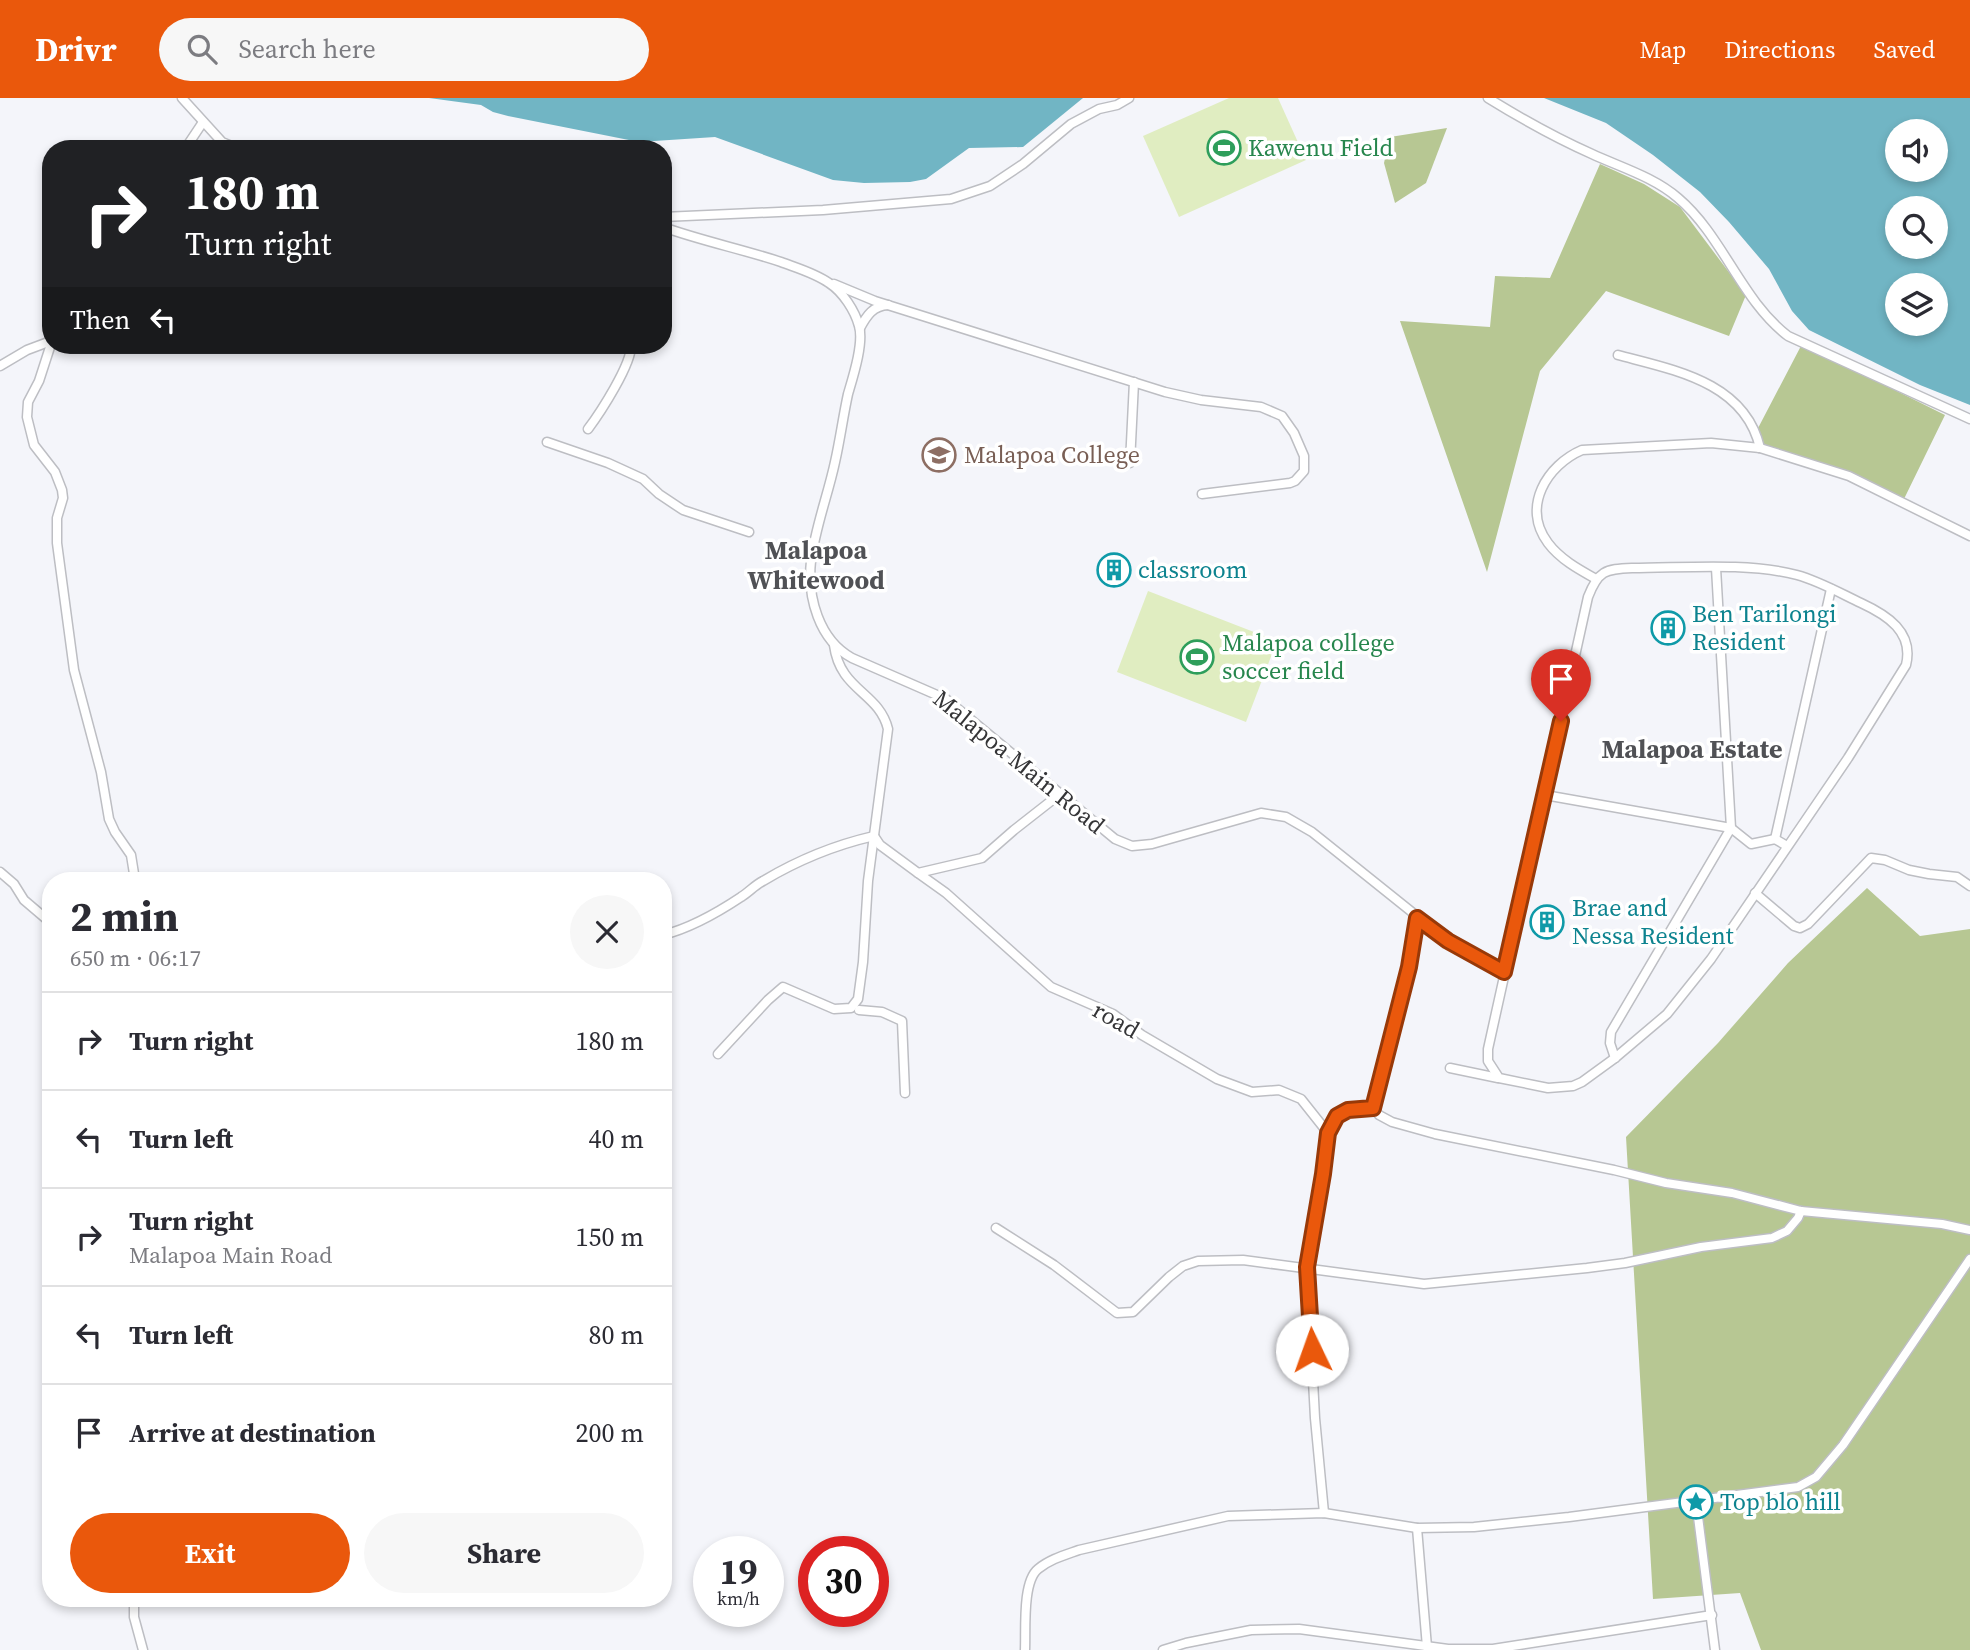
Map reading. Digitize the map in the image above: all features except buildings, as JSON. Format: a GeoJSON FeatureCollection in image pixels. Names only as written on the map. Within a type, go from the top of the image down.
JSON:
{"type":"FeatureCollection","features":[{"type":"Feature","properties":{"kind":"street"},"geometry":{"type":"LineString","coordinates":[[182,98],[220,140]]}},
{"type":"Feature","properties":{"kind":"street"},"geometry":{"type":"LineString","coordinates":[[672,217],[823,210],[951,199],[990,186],[1023,164],[1071,124],[1099,109],[1117,105],[1129,98]]}},
{"type":"Feature","properties":{"kind":"street"},"geometry":{"type":"LineString","coordinates":[[1488,98],[1548,133],[1645,178],[1678,198],[1703,226],[1766,316],[1788,336],[1970,419]]}},
{"type":"Feature","properties":{"kind":"street"},"geometry":{"type":"LineString","coordinates":[[191,140],[203,122]]}},
{"type":"Feature","properties":{"kind":"street"},"geometry":{"type":"LineString","coordinates":[[672,230],[794,267],[875,300],[1182,397],[1270,410],[1282,416],[1297,440],[1305,464],[1304,471],[1295,481],[1202,494]]}},
{"type":"Feature","properties":{"kind":"street"},"geometry":{"type":"LineString","coordinates":[[829,283],[841,294],[860,328]]}},
{"type":"Feature","properties":{"kind":"street"},"geometry":{"type":"LineString","coordinates":[[718,1054],[783,987],[834,1009],[846,1010],[858,999],[866,901],[888,729],[883,714],[876,705],[844,676],[835,656],[834,645],[822,628],[816,609],[811,560],[836,460],[860,328],[866,315],[873,310],[894,305]]}},
{"type":"Feature","properties":{"kind":"street"},"geometry":{"type":"LineString","coordinates":[[0,366],[27,350],[42,345]]}},
{"type":"Feature","properties":{"kind":"street"},"geometry":{"type":"LineString","coordinates":[[47,354],[39,381],[28,402],[27,417],[34,445],[55,472],[62,490],[63,498],[57,518],[57,543],[74,670],[101,772],[109,819],[131,855],[134,872]]}},
{"type":"Feature","properties":{"kind":"street"},"geometry":{"type":"LineString","coordinates":[[588,429],[602,411],[629,354]]}},
{"type":"Feature","properties":{"kind":"street"},"geometry":{"type":"LineString","coordinates":[[1618,355],[1678,371],[1720,392],[1749,418],[1760,448]]}},
{"type":"Feature","properties":{"kind":"street"},"geometry":{"type":"LineString","coordinates":[[1130,463],[1134,382]]}},
{"type":"Feature","properties":{"kind":"street"},"geometry":{"type":"LineString","coordinates":[[1290,427],[1298,421]]}},
{"type":"Feature","properties":{"kind":"street"},"geometry":{"type":"LineString","coordinates":[[547,442],[632,474],[683,510],[749,531]]}},
{"type":"Feature","properties":{"kind":"street"},"geometry":{"type":"LineString","coordinates":[[1596,579],[1564,559],[1546,541],[1538,504],[1549,474],[1561,461],[1582,450],[1711,443],[1760,448],[1849,476],[1970,536]]}},
{"type":"Feature","properties":{"kind":"street"},"geometry":{"type":"LineString","coordinates":[[1615,1058],[1611,1032],[1731,828],[1716,568]]}},
{"type":"Feature","properties":{"kind":"street"},"geometry":{"type":"LineString","coordinates":[[1450,1068],[1499,1078],[1562,1088],[1582,1082],[1667,1014],[1688,990],[1755,893],[1848,758],[1900,676],[1908,658],[1904,636],[1888,618],[1800,576],[1774,571],[1716,568],[1617,569],[1608,570],[1596,579],[1588,597],[1487,1057],[1499,1078]]}},
{"type":"Feature","properties":{"kind":"street"},"geometry":{"type":"LineString","coordinates":[[1775,839],[1831,589]]}},
{"type":"Feature","properties":{"kind":"street","name":"Malapoa Main Road"},"geometry":{"type":"LineString","coordinates":[[834,645],[852,658],[946,699],[1107,834],[1124,844],[1141,846],[1261,813],[1286,817],[1312,832],[1448,941],[1504,972]]}},
{"type":"Feature","properties":{"kind":"street"},"geometry":{"type":"LineString","coordinates":[[918,873],[982,858],[1060,794]]}},
{"type":"Feature","properties":{"kind":"street"},"geometry":{"type":"LineString","coordinates":[[1545,795],[1731,828],[1751,844],[1775,839],[1787,846]]}},
{"type":"Feature","properties":{"kind":"street"},"geometry":{"type":"LineString","coordinates":[[672,933],[713,914],[786,868],[845,843],[874,835]]}},
{"type":"Feature","properties":{"kind":"street","name":"road"},"geometry":{"type":"LineString","coordinates":[[874,835],[880,845],[946,893],[1051,987],[1113,1014],[1217,1079],[1252,1092],[1279,1090],[1301,1098],[1328,1133]]}},
{"type":"Feature","properties":{"kind":"street"},"geometry":{"type":"LineString","coordinates":[[1755,893],[1794,926],[1800,928],[1808,925],[1871,858],[1885,860],[1909,870],[1957,877],[1970,886]]}},
{"type":"Feature","properties":{"kind":"street"},"geometry":{"type":"LineString","coordinates":[[0,872],[14,884],[24,900],[42,915]]}},
{"type":"Feature","properties":{"kind":"street"},"geometry":{"type":"LineString","coordinates":[[1373,1108],[1409,967],[1417,918]]}},
{"type":"Feature","properties":{"kind":"street"},"geometry":{"type":"LineString","coordinates":[[859,1010],[882,1012],[902,1021],[905,1093]]}},
{"type":"Feature","properties":{"kind":"street"},"geometry":{"type":"LineString","coordinates":[[1324,1513],[1315,1419],[1307,1267],[1328,1133],[1337,1116],[1348,1110],[1373,1108],[1392,1122],[1436,1134],[1666,1183],[1732,1192],[1801,1211],[1963,1226],[1970,1230]]}},
{"type":"Feature","properties":{"kind":"street"},"geometry":{"type":"LineString","coordinates":[[996,1228],[1054,1265],[1117,1313],[1126,1314],[1140,1307],[1183,1266],[1198,1261],[1243,1260],[1424,1284],[1625,1263],[1701,1247],[1772,1238],[1787,1230],[1801,1211]]}},
{"type":"Feature","properties":{"kind":"street"},"geometry":{"type":"LineString","coordinates":[[1025,1650],[1027,1593],[1036,1570],[1056,1558],[1079,1550],[1228,1516],[1324,1513],[1417,1528],[1474,1527],[1798,1487],[1816,1477],[1843,1445],[1878,1390],[1970,1259]]}},
{"type":"Feature","properties":{"kind":"street"},"geometry":{"type":"LineString","coordinates":[[1696,1501],[1715,1650]]}},
{"type":"Feature","properties":{"kind":"street"},"geometry":{"type":"LineString","coordinates":[[1417,1528],[1427,1647]]}},
{"type":"Feature","properties":{"kind":"street"},"geometry":{"type":"LineString","coordinates":[[134,1607],[143,1650]]}},
{"type":"Feature","properties":{"kind":"street"},"geometry":{"type":"LineString","coordinates":[[1163,1650],[1251,1630],[1299,1629],[1427,1647],[1493,1649],[1712,1615]]}},
{"type":"Feature","properties":{"kind":"green space","name":"Kawenu Field"},"geometry":{"type":"Polygon","coordinates":[[[1229,98],[1278,98],[1306,160],[1179,217],[1143,136],[1229,98]]]}},
{"type":"Feature","properties":{"kind":"green space"},"geometry":{"type":"Polygon","coordinates":[[[1447,128],[1426,183],[1395,203],[1384,163],[1390,137],[1447,128]]]}},
{"type":"Feature","properties":{"kind":"green space"},"geometry":{"type":"Polygon","coordinates":[[[1600,164],[1644,184],[1680,207],[1746,295],[1729,336],[1606,291],[1540,371],[1487,572],[1400,321],[1490,327],[1495,276],[1550,278],[1600,164]]]}},
{"type":"Feature","properties":{"kind":"green space"},"geometry":{"type":"Polygon","coordinates":[[[1802,344],[1945,415],[1903,501],[1846,473],[1761,447],[1756,432],[1802,344]]]}},
{"type":"Feature","properties":{"kind":"green space","name":"Malapoa college soccer field"},"geometry":{"type":"Polygon","coordinates":[[[1148,591],[1277,641],[1246,722],[1117,672],[1148,591]]]}},
{"type":"Feature","properties":{"kind":"green space"},"geometry":{"type":"Polygon","coordinates":[[[1867,888],[1920,936],[1970,929],[1970,1650],[1761,1650],[1740,1593],[1653,1599],[1626,1137],[1718,1043],[1788,963],[1867,888]]]}},
{"type":"Feature","properties":{"kind":"water"},"geometry":{"type":"Polygon","coordinates":[[[429,98],[1083,98],[1023,147],[969,148],[926,179],[864,183],[833,180],[715,137],[629,140],[508,116],[481,105],[429,98]]]}},
{"type":"Feature","properties":{"kind":"water"},"geometry":{"type":"Polygon","coordinates":[[[1544,98],[1970,98],[1970,405],[1920,385],[1809,330],[1792,311],[1769,269],[1729,222],[1700,192],[1606,123],[1544,98]]]}},
{"type":"Feature","properties":{"kind":"place","name":"Kawenu Field"},"geometry":{"type":"Point","coordinates":[1224,148]}},
{"type":"Feature","properties":{"kind":"place","name":"Malapoa College"},"geometry":{"type":"Point","coordinates":[939,455]}},
{"type":"Feature","properties":{"kind":"place","name":"classroom"},"geometry":{"type":"Point","coordinates":[1114,570]}},
{"type":"Feature","properties":{"kind":"place","name":"Ben Tarilongi Resident"},"geometry":{"type":"Point","coordinates":[1668,628]}},
{"type":"Feature","properties":{"kind":"place","name":"Malapoa college soccer field"},"geometry":{"type":"Point","coordinates":[1197,657]}},
{"type":"Feature","properties":{"kind":"place","name":"Brae and Nessa Resident"},"geometry":{"type":"Point","coordinates":[1547,922]}},
{"type":"Feature","properties":{"kind":"place","name":"Top blo hill"},"geometry":{"type":"Point","coordinates":[1696,1502]}},
{"type":"Feature","properties":{"kind":"district","name":"Malapoa Whitewood"},"geometry":{"type":"Point","coordinates":[816,565]}},
{"type":"Feature","properties":{"kind":"district","name":"Malapoa Estate"},"geometry":{"type":"Point","coordinates":[1692,749]}},
{"type":"Feature","properties":{"kind":"route"},"geometry":{"type":"LineString","coordinates":[[1312,1350],[1307,1267],[1331,1124],[1337,1116],[1348,1110],[1373,1108],[1399,1013],[1417,918],[1448,941],[1504,972],[1561,721]]}}]}
